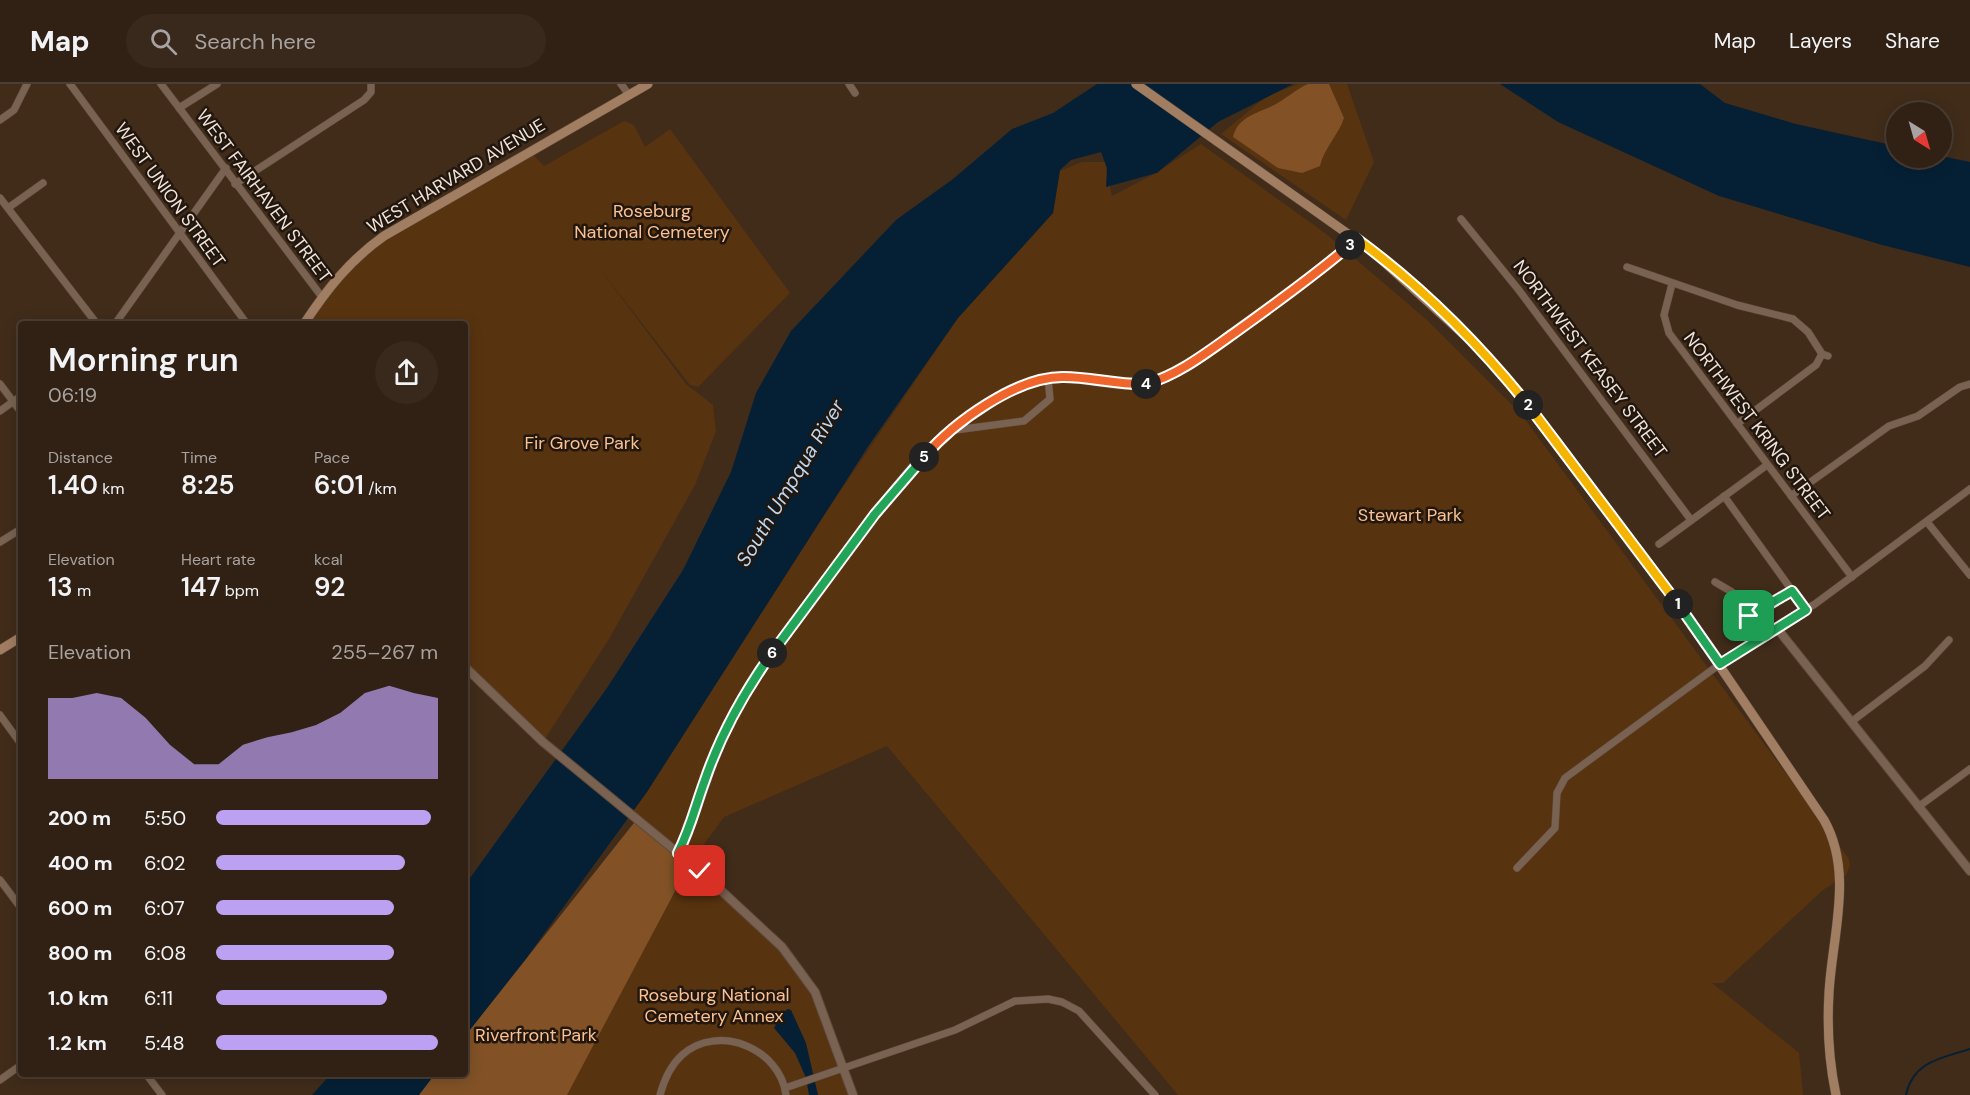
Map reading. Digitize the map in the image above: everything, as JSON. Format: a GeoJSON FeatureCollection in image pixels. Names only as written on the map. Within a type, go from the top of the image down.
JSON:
{"type":"FeatureCollection","features":[{"type":"Feature","properties":{"kind":"main road","name":"WEST HARVARD AVENUE"},"geometry":{"type":"LineString","coordinates":[[306,321],[350,263],[384,236],[648,84]]}},
{"type":"Feature","properties":{"kind":"main road"},"geometry":{"type":"LineString","coordinates":[[1136,84],[1357,239],[1417,289],[1483,352],[1556,440],[1720,664],[1824,820],[1835,848],[1840,888],[1828,1015],[1836,1095]]}},
{"type":"Feature","properties":{"kind":"main road"},"geometry":{"type":"LineString","coordinates":[[0,650],[18,639]]}},
{"type":"Feature","properties":{"kind":"street"},"geometry":{"type":"LineString","coordinates":[[0,120],[14,110],[26,84]]}},
{"type":"Feature","properties":{"kind":"street","name":"WEST UNION STREET"},"geometry":{"type":"LineString","coordinates":[[70,84],[245,321]]}},
{"type":"Feature","properties":{"kind":"street","name":"WEST FAIRHAVEN STREET"},"geometry":{"type":"LineString","coordinates":[[161,84],[322,297]]}},
{"type":"Feature","properties":{"kind":"street"},"geometry":{"type":"LineString","coordinates":[[179,108],[217,84]]}},
{"type":"Feature","properties":{"kind":"street"},"geometry":{"type":"LineString","coordinates":[[621,84],[629,95]]}},
{"type":"Feature","properties":{"kind":"street"},"geometry":{"type":"LineString","coordinates":[[849,84],[855,93]]}},
{"type":"Feature","properties":{"kind":"street"},"geometry":{"type":"LineString","coordinates":[[235,184],[364,100],[371,88]]}},
{"type":"Feature","properties":{"kind":"street"},"geometry":{"type":"LineString","coordinates":[[117,321],[226,168]]}},
{"type":"Feature","properties":{"kind":"street"},"geometry":{"type":"LineString","coordinates":[[8,208],[43,183]]}},
{"type":"Feature","properties":{"kind":"street"},"geometry":{"type":"LineString","coordinates":[[0,198],[95,321]]}},
{"type":"Feature","properties":{"kind":"street","name":"NORTHWEST KEASEY STREET"},"geometry":{"type":"LineString","coordinates":[[1461,219],[1518,289],[1691,520]]}},
{"type":"Feature","properties":{"kind":"street"},"geometry":{"type":"LineString","coordinates":[[678,853],[691,828],[705,780],[722,740],[765,663],[875,514],[948,431],[1023,385],[1048,378],[1064,377],[1145,384],[1162,380],[1195,360],[1308,281],[1357,239]]}},
{"type":"Feature","properties":{"kind":"street"},"geometry":{"type":"LineString","coordinates":[[1627,267],[1672,284],[1793,319],[1808,332],[1825,355],[1816,365],[1737,423]]}},
{"type":"Feature","properties":{"kind":"street","name":"NORTHWEST KRING STREET"},"geometry":{"type":"LineString","coordinates":[[1672,284],[1664,315],[1669,333],[1852,577]]}},
{"type":"Feature","properties":{"kind":"street"},"geometry":{"type":"LineString","coordinates":[[948,431],[1024,421],[1050,399],[1048,378]]}},
{"type":"Feature","properties":{"kind":"street"},"geometry":{"type":"LineString","coordinates":[[0,384],[18,408]]}},
{"type":"Feature","properties":{"kind":"street"},"geometry":{"type":"LineString","coordinates":[[1791,496],[1882,431],[1918,416],[1960,387],[1970,384]]}},
{"type":"Feature","properties":{"kind":"street"},"geometry":{"type":"LineString","coordinates":[[0,411],[18,398]]}},
{"type":"Feature","properties":{"kind":"street"},"geometry":{"type":"LineString","coordinates":[[1659,544],[1767,465]]}},
{"type":"Feature","properties":{"kind":"street"},"geometry":{"type":"LineString","coordinates":[[1517,868],[1555,828],[1557,792],[1565,778],[1720,664],[1806,610],[1970,489]]}},
{"type":"Feature","properties":{"kind":"street"},"geometry":{"type":"LineString","coordinates":[[1724,496],[1806,610]]}},
{"type":"Feature","properties":{"kind":"street"},"geometry":{"type":"LineString","coordinates":[[1927,522],[1970,575]]}},
{"type":"Feature","properties":{"kind":"street"},"geometry":{"type":"LineString","coordinates":[[0,542],[18,531]]}},
{"type":"Feature","properties":{"kind":"street"},"geometry":{"type":"LineString","coordinates":[[1715,582],[1732,592],[1754,624]]}},
{"type":"Feature","properties":{"kind":"street"},"geometry":{"type":"LineString","coordinates":[[1749,616],[1792,591]]}},
{"type":"Feature","properties":{"kind":"street"},"geometry":{"type":"LineString","coordinates":[[1776,627],[1970,871]]}},
{"type":"Feature","properties":{"kind":"street"},"geometry":{"type":"LineString","coordinates":[[1851,722],[1926,666],[1949,640]]}},
{"type":"Feature","properties":{"kind":"street"},"geometry":{"type":"LineString","coordinates":[[468,670],[543,742],[749,914],[794,960],[815,992],[853,1095]]}},
{"type":"Feature","properties":{"kind":"street"},"geometry":{"type":"LineString","coordinates":[[0,715],[18,740]]}},
{"type":"Feature","properties":{"kind":"street"},"geometry":{"type":"LineString","coordinates":[[1918,807],[1970,769]]}},
{"type":"Feature","properties":{"kind":"street"},"geometry":{"type":"LineString","coordinates":[[0,880],[18,904]]}},
{"type":"Feature","properties":{"kind":"street"},"geometry":{"type":"LineString","coordinates":[[660,1095],[668,1072],[684,1053],[699,1046],[724,1041],[736,1042],[757,1051],[774,1067],[785,1092],[805,1082],[955,1030],[1015,1001],[1048,999],[1072,1006],[1087,1017],[1155,1095]]}},
{"type":"Feature","properties":{"kind":"street"},"geometry":{"type":"LineString","coordinates":[[0,1080],[18,1067]]}},
{"type":"Feature","properties":{"kind":"street"},"geometry":{"type":"LineString","coordinates":[[148,1077],[162,1095]]}},
{"type":"Feature","properties":{"kind":"green space"},"geometry":{"type":"Polygon","coordinates":[[[1299,84],[1347,84],[1374,162],[1346,220],[1221,134],[1268,95],[1299,84]]]}},
{"type":"Feature","properties":{"kind":"green space"},"geometry":{"type":"Polygon","coordinates":[[[1308,84],[1329,84],[1344,118],[1320,166],[1302,173],[1278,168],[1233,137],[1239,124],[1244,120],[1308,84]]]}},
{"type":"Feature","properties":{"kind":"green space","name":"Fir Grove Park"},"geometry":{"type":"Polygon","coordinates":[[[624,121],[634,125],[645,147],[670,129],[790,293],[698,387],[690,385],[600,269],[686,384],[713,405],[716,431],[695,485],[609,639],[543,742],[468,670],[468,321],[307,321],[359,255],[530,151],[544,166],[624,121]]]}},
{"type":"Feature","properties":{"kind":"green space","name":"Stewart Park"},"geometry":{"type":"Polygon","coordinates":[[[1201,144],[1325,233],[1427,320],[1521,414],[1849,859],[1850,866],[1846,875],[1823,890],[1723,983],[1712,983],[1799,1053],[1803,1095],[1178,1095],[887,746],[724,817],[690,863],[598,787],[820,521],[958,318],[1053,213],[1060,171],[1082,162],[1105,162],[1112,196],[1154,174],[1201,144]]]}},
{"type":"Feature","properties":{"kind":"green space","name":"Riverfront Park"},"geometry":{"type":"Polygon","coordinates":[[[637,819],[690,863],[567,1095],[418,1095],[433,1077],[468,1077],[468,1032],[637,819]]]}},
{"type":"Feature","properties":{"kind":"green space","name":"Roseburg National Cemetery Annex"},"geometry":{"type":"Polygon","coordinates":[[[690,863],[749,914],[815,992],[852,1095],[566,1095],[690,863]]]}},
{"type":"Feature","properties":{"kind":"water","name":"South Umpqua River"},"geometry":{"type":"Polygon","coordinates":[[[1097,84],[1293,84],[1218,122],[1157,173],[1106,187],[1107,168],[1101,152],[1071,160],[1060,170],[1053,213],[958,318],[869,445],[647,792],[525,960],[468,1032],[468,881],[607,688],[683,570],[731,472],[756,393],[791,331],[896,220],[953,179],[1012,129],[1053,113],[1097,84]]]}},
{"type":"Feature","properties":{"kind":"water"},"geometry":{"type":"Polygon","coordinates":[[[1500,84],[1700,84],[1725,103],[1796,124],[1886,144],[1886,168],[1952,168],[1952,158],[1970,162],[1970,267],[1882,245],[1719,196],[1558,122],[1500,84]]]}},
{"type":"Feature","properties":{"kind":"water"},"geometry":{"type":"Polygon","coordinates":[[[791,1010],[806,1043],[818,1095],[809,1095],[806,1078],[795,1053],[774,1028],[783,1012],[791,1010]]]}},
{"type":"Feature","properties":{"kind":"water"},"geometry":{"type":"Polygon","coordinates":[[[328,1077],[433,1077],[419,1095],[312,1095],[328,1077]]]}},
{"type":"Feature","properties":{"kind":"waterway"},"geometry":{"type":"LineString","coordinates":[[1906,1095],[1915,1075],[1922,1068],[1939,1059],[1970,1049]]}},
{"type":"Feature","properties":{"kind":"route"},"geometry":{"type":"LineString","coordinates":[[700,871],[678,853],[691,828],[705,780],[727,730],[765,663],[789,628],[875,514],[948,431],[1005,395],[1034,381],[1064,377],[1145,384],[1162,380],[1195,360],[1308,281],[1357,239],[1396,270],[1453,323],[1483,352],[1520,395],[1673,597],[1720,664],[1733,653],[1806,610],[1792,591],[1749,616]]}},
{"type":"Feature","properties":{"kind":"park label","name":"Roseburg National Cemetery"},"geometry":{"type":"Point","coordinates":[652,221]}}]}
